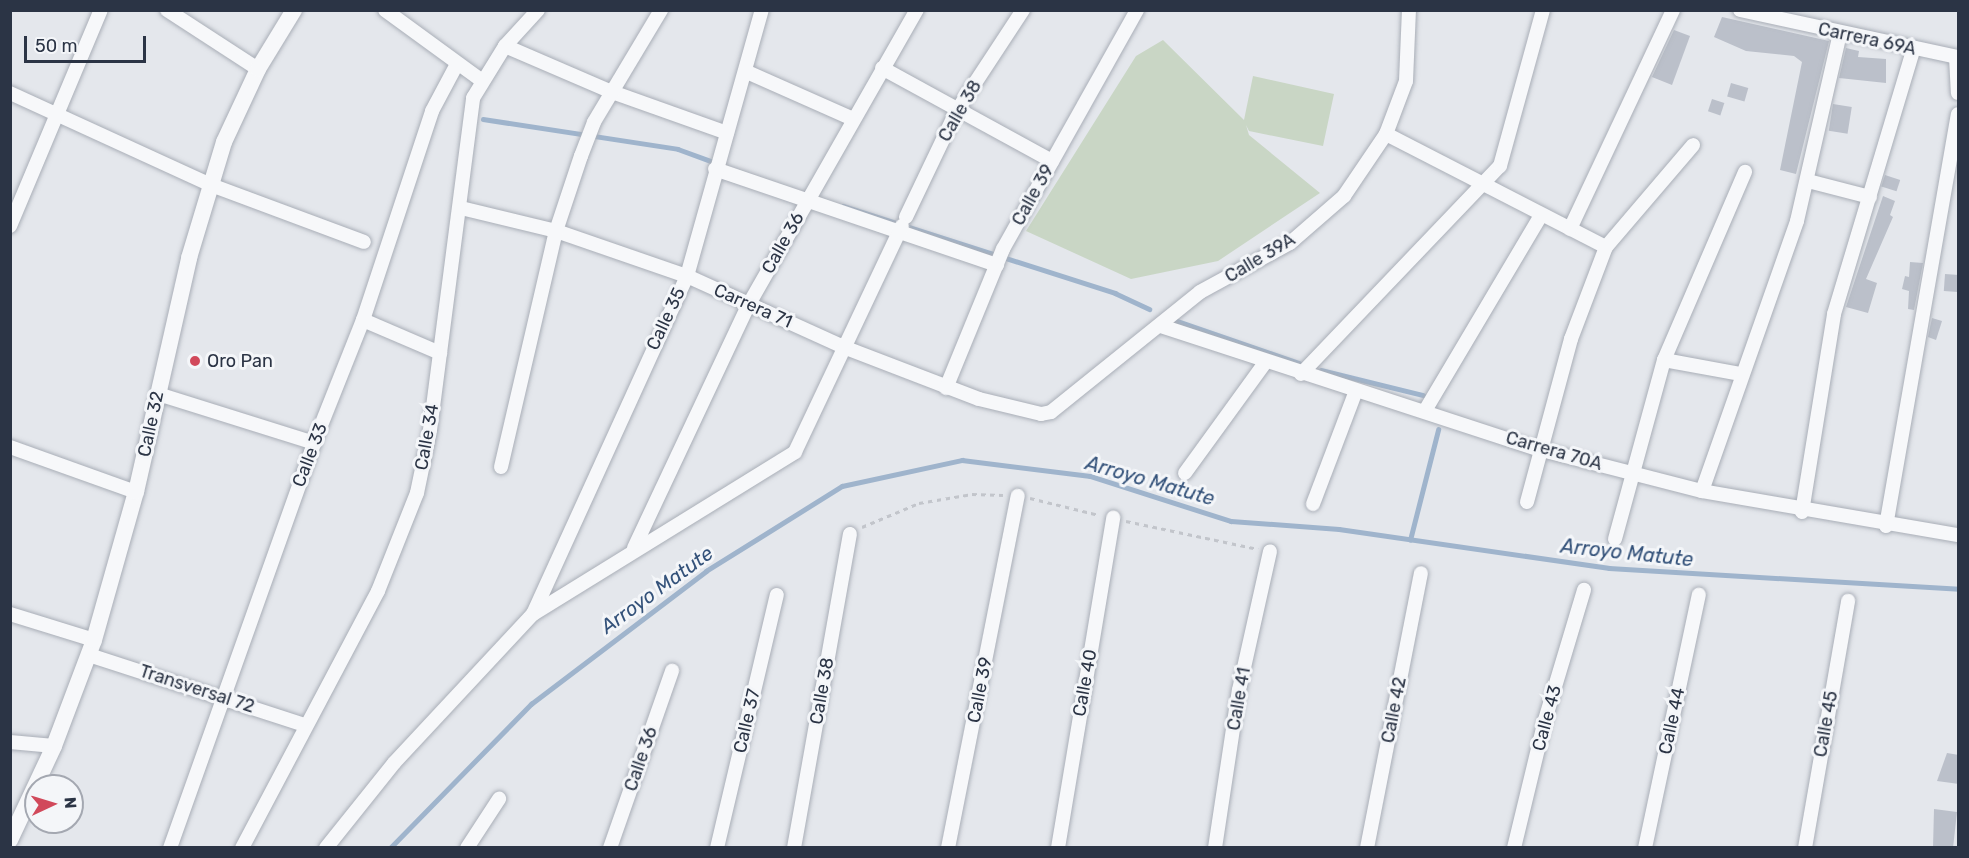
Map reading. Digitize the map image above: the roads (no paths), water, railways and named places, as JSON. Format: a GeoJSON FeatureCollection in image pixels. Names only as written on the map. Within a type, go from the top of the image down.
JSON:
{"type":"FeatureCollection","features":[{"type":"Feature","properties":{"kind":"street"},"geometry":{"type":"LineString","coordinates":[[10,226],[101,10]]}},
{"type":"Feature","properties":{"kind":"street"},"geometry":{"type":"LineString","coordinates":[[167,10],[258,69]]}},
{"type":"Feature","properties":{"kind":"street","name":"Calle 32"},"geometry":{"type":"LineString","coordinates":[[10,840],[54,746],[92,647],[136,492],[158,394],[224,142],[258,69],[294,10]]}},
{"type":"Feature","properties":{"kind":"street"},"geometry":{"type":"LineString","coordinates":[[385,10],[481,80]]}},
{"type":"Feature","properties":{"kind":"street","name":"Calle 34"},"geometry":{"type":"LineString","coordinates":[[242,848],[305,725],[378,591],[417,493],[461,208],[470,122],[481,80],[505,46],[538,10]]}},
{"type":"Feature","properties":{"kind":"street"},"geometry":{"type":"LineString","coordinates":[[501,467],[556,231],[588,139],[594,122],[661,10]]}},
{"type":"Feature","properties":{"kind":"street","name":"Calle 35"},"geometry":{"type":"LineString","coordinates":[[532,615],[687,276],[717,164],[747,72],[748,51],[762,10]]}},
{"type":"Feature","properties":{"kind":"street","name":"Calle 36"},"geometry":{"type":"LineString","coordinates":[[634,548],[749,304],[917,10]]}},
{"type":"Feature","properties":{"kind":"street","name":"Calle 38"},"geometry":{"type":"LineString","coordinates":[[634,548],[795,452],[956,112],[1023,10]]}},
{"type":"Feature","properties":{"kind":"street","name":"Calle 39"},"geometry":{"type":"LineString","coordinates":[[946,388],[999,258],[1137,10]]}},
{"type":"Feature","properties":{"kind":"street","name":"Calle 39A"},"geometry":{"type":"LineString","coordinates":[[1041,414],[1064,405],[1200,292],[1290,243],[1344,196],[1386,134],[1406,81],[1409,10]]}},
{"type":"Feature","properties":{"kind":"street"},"geometry":{"type":"LineString","coordinates":[[1301,374],[1500,166],[1511,140],[1544,10]]}},
{"type":"Feature","properties":{"kind":"street"},"geometry":{"type":"LineString","coordinates":[[1570,228],[1673,10]]}},
{"type":"Feature","properties":{"kind":"street","name":"Carrera 69A"},"geometry":{"type":"LineString","coordinates":[[1740,10],[1840,34],[1957,57]]}},
{"type":"Feature","properties":{"kind":"street"},"geometry":{"type":"LineString","coordinates":[[1702,491],[1740,374],[1808,181],[1840,34]]}},
{"type":"Feature","properties":{"kind":"street"},"geometry":{"type":"LineString","coordinates":[[505,46],[612,92],[727,133]]}},
{"type":"Feature","properties":{"kind":"street"},"geometry":{"type":"LineString","coordinates":[[1802,512],[1834,314],[1914,48]]}},
{"type":"Feature","properties":{"kind":"street"},"geometry":{"type":"LineString","coordinates":[[1957,57],[1959,93]]}},
{"type":"Feature","properties":{"kind":"street","name":"Calle 33"},"geometry":{"type":"LineString","coordinates":[[170,848],[226,698],[314,443],[363,320],[432,111],[457,64]]}},
{"type":"Feature","properties":{"kind":"street"},"geometry":{"type":"LineString","coordinates":[[882,68],[956,112],[1052,160]]}},
{"type":"Feature","properties":{"kind":"street"},"geometry":{"type":"LineString","coordinates":[[747,72],[853,119]]}},
{"type":"Feature","properties":{"kind":"street"},"geometry":{"type":"LineString","coordinates":[[10,93],[58,112],[211,185],[364,242]]}},
{"type":"Feature","properties":{"kind":"street"},"geometry":{"type":"LineString","coordinates":[[1887,526],[1959,114]]}},
{"type":"Feature","properties":{"kind":"street"},"geometry":{"type":"LineString","coordinates":[[1386,134],[1606,247]]}},
{"type":"Feature","properties":{"kind":"street"},"geometry":{"type":"LineString","coordinates":[[1527,502],[1538,449],[1571,339],[1606,247],[1693,145]]}},
{"type":"Feature","properties":{"kind":"street"},"geometry":{"type":"LineString","coordinates":[[717,164],[999,258]]}},
{"type":"Feature","properties":{"kind":"street"},"geometry":{"type":"LineString","coordinates":[[1615,539],[1664,360],[1745,172]]}},
{"type":"Feature","properties":{"kind":"street"},"geometry":{"type":"LineString","coordinates":[[1808,181],[1870,197]]}},
{"type":"Feature","properties":{"kind":"street","name":"Carrera 71"},"geometry":{"type":"LineString","coordinates":[[461,208],[556,231],[687,276],[846,348],[946,388],[1041,414]]}},
{"type":"Feature","properties":{"kind":"street"},"geometry":{"type":"LineString","coordinates":[[1426,409],[1541,215]]}},
{"type":"Feature","properties":{"kind":"street"},"geometry":{"type":"LineString","coordinates":[[363,320],[440,353]]}},
{"type":"Feature","properties":{"kind":"street","name":"Carrera 70A"},"geometry":{"type":"LineString","coordinates":[[1161,326],[1265,363],[1356,391],[1426,409],[1538,449],[1632,474],[1802,512],[1959,536]]}},
{"type":"Feature","properties":{"kind":"street"},"geometry":{"type":"LineString","coordinates":[[1664,360],[1740,374]]}},
{"type":"Feature","properties":{"kind":"street"},"geometry":{"type":"LineString","coordinates":[[1185,473],[1265,363]]}},
{"type":"Feature","properties":{"kind":"street"},"geometry":{"type":"LineString","coordinates":[[1313,504],[1356,391]]}},
{"type":"Feature","properties":{"kind":"street"},"geometry":{"type":"LineString","coordinates":[[158,394],[314,443]]}},
{"type":"Feature","properties":{"kind":"street"},"geometry":{"type":"LineString","coordinates":[[10,447],[136,492]]}},
{"type":"Feature","properties":{"kind":"street","name":"Calle 39"},"geometry":{"type":"LineString","coordinates":[[948,848],[1018,496]]}},
{"type":"Feature","properties":{"kind":"street","name":"Calle 40"},"geometry":{"type":"LineString","coordinates":[[1058,848],[1113,518]]}},
{"type":"Feature","properties":{"kind":"street","name":"Calle 38"},"geometry":{"type":"LineString","coordinates":[[794,848],[850,534]]}},
{"type":"Feature","properties":{"kind":"street"},"geometry":{"type":"LineString","coordinates":[[326,848],[394,763],[532,615],[634,548]]}},
{"type":"Feature","properties":{"kind":"street","name":"Calle 41"},"geometry":{"type":"LineString","coordinates":[[1215,848],[1239,690],[1270,551]]}},
{"type":"Feature","properties":{"kind":"street","name":"Calle 42"},"geometry":{"type":"LineString","coordinates":[[1367,848],[1421,573]]}},
{"type":"Feature","properties":{"kind":"street","name":"Calle 43"},"geometry":{"type":"LineString","coordinates":[[1514,848],[1545,720],[1584,590]]}},
{"type":"Feature","properties":{"kind":"street","name":"Calle 37"},"geometry":{"type":"LineString","coordinates":[[717,848],[777,595]]}},
{"type":"Feature","properties":{"kind":"street","name":"Calle 44"},"geometry":{"type":"LineString","coordinates":[[1645,848],[1699,595]]}},
{"type":"Feature","properties":{"kind":"street","name":"Calle 45"},"geometry":{"type":"LineString","coordinates":[[1805,848],[1848,601]]}},
{"type":"Feature","properties":{"kind":"street","name":"Transversal 72"},"geometry":{"type":"LineString","coordinates":[[10,614],[226,698],[305,725]]}},
{"type":"Feature","properties":{"kind":"street","name":"Calle 36"},"geometry":{"type":"LineString","coordinates":[[610,848],[672,671]]}},
{"type":"Feature","properties":{"kind":"street"},"geometry":{"type":"LineString","coordinates":[[10,742],[54,746]]}},
{"type":"Feature","properties":{"kind":"street"},"geometry":{"type":"LineString","coordinates":[[467,848],[499,798]]}},
{"type":"Feature","properties":{"kind":"waterway"},"geometry":{"type":"LineString","coordinates":[[483,119],[678,149],[716,163]]}},
{"type":"Feature","properties":{"kind":"waterway"},"geometry":{"type":"LineString","coordinates":[[843,206],[1115,293],[1149,309]]}},
{"type":"Feature","properties":{"kind":"waterway"},"geometry":{"type":"LineString","coordinates":[[1174,320],[1299,363]]}},
{"type":"Feature","properties":{"kind":"waterway"},"geometry":{"type":"LineString","coordinates":[[1321,370],[1423,395]]}},
{"type":"Feature","properties":{"kind":"waterway"},"geometry":{"type":"LineString","coordinates":[[1410,540],[1438,430]]}},
{"type":"Feature","properties":{"kind":"waterway","name":"Arroyo Matute"},"geometry":{"type":"LineString","coordinates":[[390,848],[531,704],[706,571],[842,486],[962,460],[1090,476],[1231,521],[1339,529],[1609,568],[1958,589]]}},
{"type":"Feature","properties":{"kind":"place","name":"Oro Pan"},"geometry":{"type":"Point","coordinates":[195,361]}}]}
